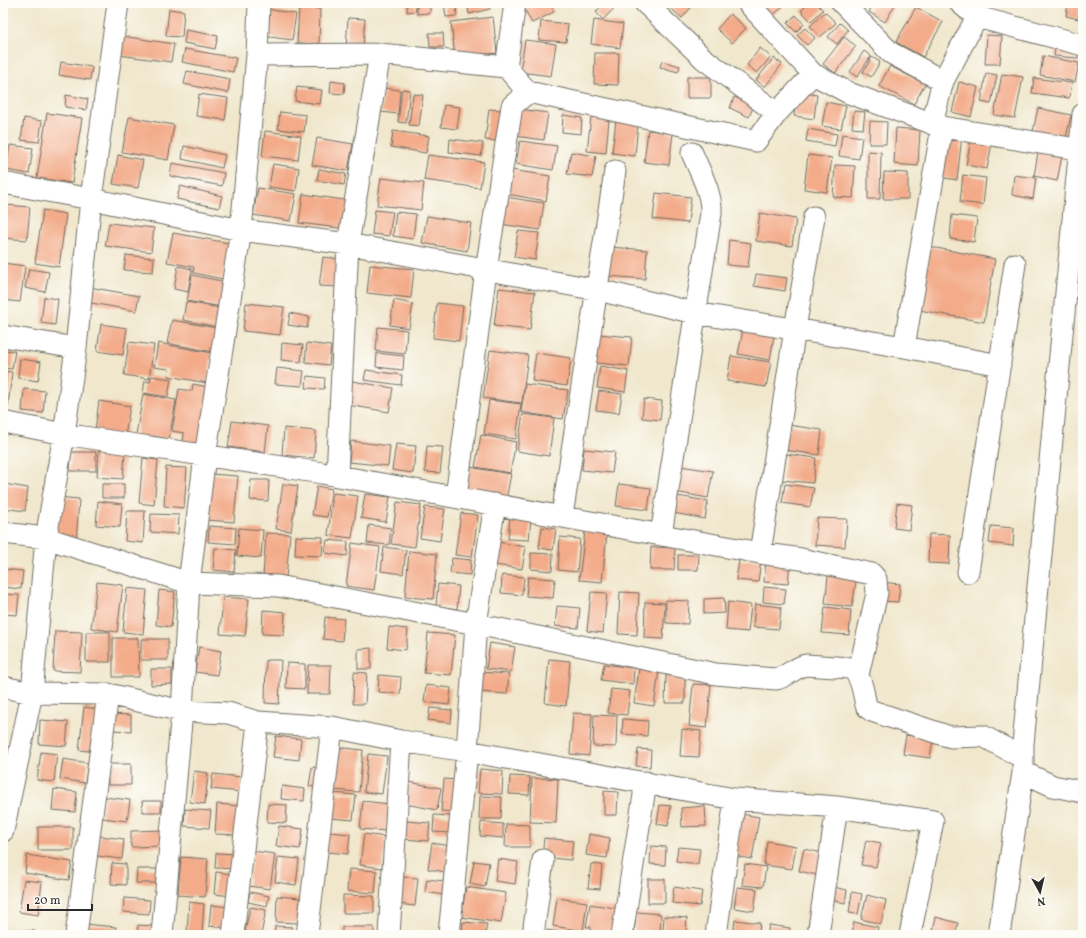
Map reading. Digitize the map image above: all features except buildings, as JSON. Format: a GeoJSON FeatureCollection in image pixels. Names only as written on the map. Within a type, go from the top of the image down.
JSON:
{"type":"FeatureCollection","features":[{"type":"Feature","properties":{"kind":"street"},"geometry":{"type":"LineString","coordinates":[[3,831],[32,693],[46,538],[64,434],[76,348],[91,199],[118,3]]}},
{"type":"Feature","properties":{"kind":"street"},"geometry":{"type":"LineString","coordinates":[[506,68],[515,3]]}},
{"type":"Feature","properties":{"kind":"street"},"geometry":{"type":"LineString","coordinates":[[645,3],[704,59],[777,113]]}},
{"type":"Feature","properties":{"kind":"street"},"geometry":{"type":"LineString","coordinates":[[748,3],[813,74],[849,92],[937,125],[1081,150]]}},
{"type":"Feature","properties":{"kind":"street"},"geometry":{"type":"LineString","coordinates":[[842,3],[891,53],[943,81]]}},
{"type":"Feature","properties":{"kind":"street"},"geometry":{"type":"LineString","coordinates":[[960,3],[977,17],[1083,45]]}},
{"type":"Feature","properties":{"kind":"street"},"geometry":{"type":"LineString","coordinates":[[162,935],[182,711],[189,583],[205,456],[241,230],[263,4]]}},
{"type":"Feature","properties":{"kind":"street"},"geometry":{"type":"LineString","coordinates":[[904,346],[943,81],[977,17]]}},
{"type":"Feature","properties":{"kind":"street"},"geometry":{"type":"LineString","coordinates":[[337,476],[348,244],[380,54]]}},
{"type":"Feature","properties":{"kind":"street"},"geometry":{"type":"LineString","coordinates":[[257,55],[380,54],[506,68],[528,92],[756,141],[777,113],[813,74]]}},
{"type":"Feature","properties":{"kind":"street"},"geometry":{"type":"LineString","coordinates":[[456,498],[486,270],[512,106],[528,92]]}},
{"type":"Feature","properties":{"kind":"street"},"geometry":{"type":"LineString","coordinates":[[999,935],[1023,765],[1023,744],[1081,150],[1083,114]]}},
{"type":"Feature","properties":{"kind":"street"},"geometry":{"type":"LineString","coordinates":[[661,535],[712,204],[692,153]]}},
{"type":"Feature","properties":{"kind":"street"},"geometry":{"type":"LineString","coordinates":[[562,516],[598,290],[615,171]]}},
{"type":"Feature","properties":{"kind":"street"},"geometry":{"type":"LineString","coordinates":[[3,183],[91,199],[241,230],[348,244],[598,290],[695,312],[904,346],[1000,365]]}},
{"type":"Feature","properties":{"kind":"street"},"geometry":{"type":"LineString","coordinates":[[760,553],[814,217]]}},
{"type":"Feature","properties":{"kind":"street"},"geometry":{"type":"LineString","coordinates":[[968,572],[1015,264]]}},
{"type":"Feature","properties":{"kind":"street"},"geometry":{"type":"LineString","coordinates":[[3,336],[76,348]]}},
{"type":"Feature","properties":{"kind":"street"},"geometry":{"type":"LineString","coordinates":[[3,422],[64,434],[337,476],[760,553],[801,559],[872,574],[876,579],[876,593],[858,675]]}},
{"type":"Feature","properties":{"kind":"street"},"geometry":{"type":"LineString","coordinates":[[449,935],[467,751],[476,624],[495,504]]}},
{"type":"Feature","properties":{"kind":"street"},"geometry":{"type":"LineString","coordinates":[[3,533],[46,538],[189,583],[278,586],[476,624],[716,674],[776,678],[783,677],[806,665],[850,668],[858,675],[866,705],[872,711],[951,737],[983,736],[1053,786],[1083,792]]}},
{"type":"Feature","properties":{"kind":"street"},"geometry":{"type":"LineString","coordinates":[[3,687],[32,693],[108,694],[182,711],[228,713],[258,722],[332,727],[401,741],[646,782],[735,799],[837,807],[933,821],[910,935]]}},
{"type":"Feature","properties":{"kind":"street"},"geometry":{"type":"LineString","coordinates":[[76,935],[108,694]]}},
{"type":"Feature","properties":{"kind":"street"},"geometry":{"type":"LineString","coordinates":[[233,935],[258,722]]}},
{"type":"Feature","properties":{"kind":"street"},"geometry":{"type":"LineString","coordinates":[[307,935],[332,727]]}},
{"type":"Feature","properties":{"kind":"street"},"geometry":{"type":"LineString","coordinates":[[389,935],[401,741]]}},
{"type":"Feature","properties":{"kind":"street"},"geometry":{"type":"LineString","coordinates":[[622,935],[646,782]]}},
{"type":"Feature","properties":{"kind":"street"},"geometry":{"type":"LineString","coordinates":[[716,935],[735,799]]}},
{"type":"Feature","properties":{"kind":"street"},"geometry":{"type":"LineString","coordinates":[[818,935],[837,807]]}},
{"type":"Feature","properties":{"kind":"street"},"geometry":{"type":"LineString","coordinates":[[532,935],[543,860]]}}]}
